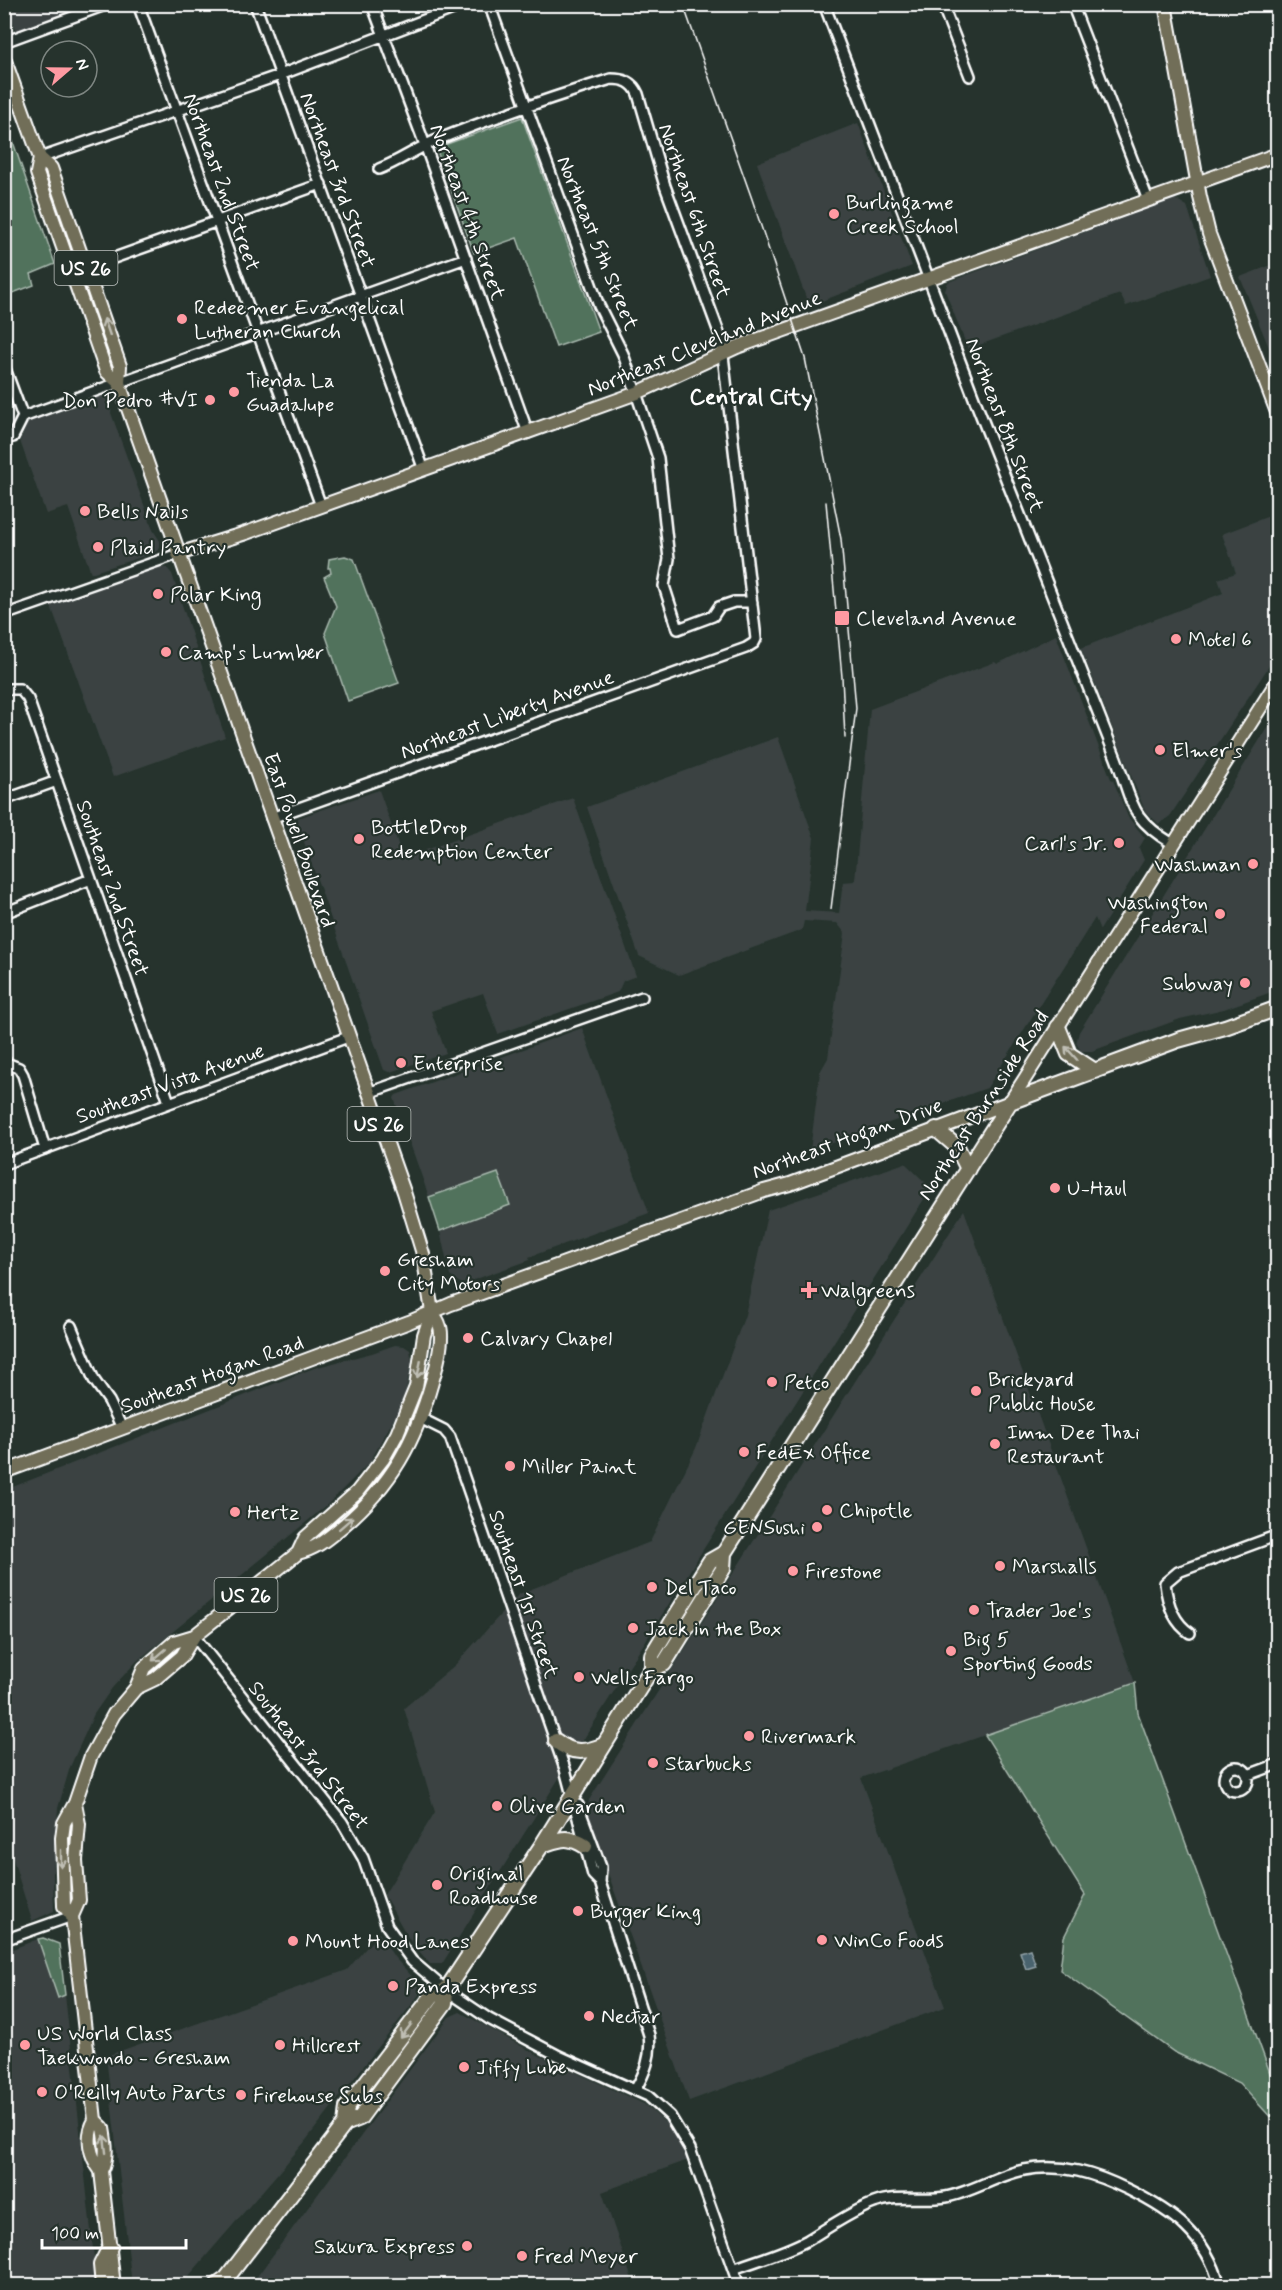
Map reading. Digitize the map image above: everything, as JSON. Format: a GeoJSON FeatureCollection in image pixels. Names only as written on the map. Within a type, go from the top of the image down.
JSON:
{"type":"FeatureCollection","features":[{"type":"Feature","properties":{"kind":"highway","name":"Northeast Hogan Drive"},"geometry":{"type":"LineString","coordinates":[[1010,1102],[1178,1040],[1225,1027],[1278,1008]]}},
{"type":"Feature","properties":{"kind":"highway"},"geometry":{"type":"LineString","coordinates":[[1058,1027],[1069,1054],[1095,1071]]}},
{"type":"Feature","properties":{"kind":"highway","name":"Northeast Burnside Road"},"geometry":{"type":"LineString","coordinates":[[222,2283],[345,2124],[347,2107],[433,1995],[446,1990],[574,1795],[652,1668],[652,1654],[696,1583],[710,1561],[724,1553],[1010,1102]]}},
{"type":"Feature","properties":{"kind":"highway"},"geometry":{"type":"LineString","coordinates":[[936,1129],[957,1147],[968,1169]]}},
{"type":"Feature","properties":{"kind":"highway","name":"Northeast Burnside Road"},"geometry":{"type":"LineString","coordinates":[[652,1668],[664,1664],[676,1645],[723,1569],[724,1553]]}},
{"type":"Feature","properties":{"kind":"highway"},"geometry":{"type":"LineString","coordinates":[[676,1645],[672,1639],[673,1635],[692,1604],[696,1583]]}},
{"type":"Feature","properties":{"kind":"highway"},"geometry":{"type":"LineString","coordinates":[[556,1741],[563,1747],[576,1752],[604,1746]]}},
{"type":"Feature","properties":{"kind":"highway"},"geometry":{"type":"LineString","coordinates":[[542,1845],[566,1838],[585,1845]]}},
{"type":"Feature","properties":{"kind":"highway","name":"US 26"},"geometry":{"type":"LineString","coordinates":[[103,2286],[101,2265],[110,2247]]}},
{"type":"Feature","properties":{"kind":"main road"},"geometry":{"type":"LineString","coordinates":[[1165,4],[1204,216],[1215,253],[1278,415]]}},
{"type":"Feature","properties":{"kind":"main road","name":"East Powell Boulevard"},"geometry":{"type":"LineString","coordinates":[[4,58],[40,158],[51,168],[86,268],[120,366],[119,383],[421,1245],[429,1281],[432,1312],[424,1335],[409,1408],[383,1459],[357,1492],[305,1538],[298,1553]]}},
{"type":"Feature","properties":{"kind":"main road","name":"Northeast Cleveland Avenue"},"geometry":{"type":"LineString","coordinates":[[178,554],[246,533],[528,433],[637,393],[722,353],[1278,154]]}},
{"type":"Feature","properties":{"kind":"main road","name":"East Powell Boulevard"},"geometry":{"type":"LineString","coordinates":[[40,158],[37,173],[106,371],[119,383]]}},
{"type":"Feature","properties":{"kind":"main road"},"geometry":{"type":"LineString","coordinates":[[55,223],[67,238],[78,265],[86,268]]}},
{"type":"Feature","properties":{"kind":"main road","name":"Northeast Burnside Road"},"geometry":{"type":"LineString","coordinates":[[1010,1102],[1278,680]]}},
{"type":"Feature","properties":{"kind":"main road","name":"Northeast Hogan Drive"},"geometry":{"type":"LineString","coordinates":[[432,1312],[1010,1102]]}},
{"type":"Feature","properties":{"kind":"main road","name":"East Powell Boulevard"},"geometry":{"type":"LineString","coordinates":[[114,2286],[101,2171],[107,2158],[104,2128],[95,2120],[72,1916],[79,1900],[76,1860],[79,1824],[75,1803],[84,1770],[97,1741],[114,1714],[136,1688],[155,1679],[182,1656],[194,1636],[298,1553],[314,1549],[373,1497],[395,1468],[422,1419],[439,1353],[440,1325],[432,1312]]}},
{"type":"Feature","properties":{"kind":"main road","name":"Southeast Hogan Road"},"geometry":{"type":"LineString","coordinates":[[4,1472],[432,1312]]}},
{"type":"Feature","properties":{"kind":"main road"},"geometry":{"type":"LineString","coordinates":[[383,1459],[395,1468]]}},
{"type":"Feature","properties":{"kind":"street"},"geometry":{"type":"LineString","coordinates":[[4,42],[108,4]]}},
{"type":"Feature","properties":{"kind":"street","name":"Northeast 2nd Street"},"geometry":{"type":"LineString","coordinates":[[138,4],[321,506]]}},
{"type":"Feature","properties":{"kind":"street","name":"Northeast 3rd Street"},"geometry":{"type":"LineString","coordinates":[[255,4],[424,470]]}},
{"type":"Feature","properties":{"kind":"street","name":"Northeast 4th Street"},"geometry":{"type":"LineString","coordinates":[[372,4],[528,433]]}},
{"type":"Feature","properties":{"kind":"street"},"geometry":{"type":"LineString","coordinates":[[40,158],[280,75],[466,4]]}},
{"type":"Feature","properties":{"kind":"street","name":"Northeast 5th Street"},"geometry":{"type":"LineString","coordinates":[[489,4],[599,306],[623,354],[660,466],[669,559],[664,586],[678,629],[713,616],[719,607],[734,602],[752,602]]}},
{"type":"Feature","properties":{"kind":"street"},"geometry":{"type":"LineString","coordinates":[[942,4],[970,75]]}},
{"type":"Feature","properties":{"kind":"street"},"geometry":{"type":"LineString","coordinates":[[1072,4],[1148,200]]}},
{"type":"Feature","properties":{"kind":"street","name":"Northeast 8th Street"},"geometry":{"type":"LineString","coordinates":[[827,6],[976,403],[1116,758],[1133,808],[1143,823],[1173,844]]}},
{"type":"Feature","properties":{"kind":"street","name":"Northeast 6th Street"},"geometry":{"type":"LineString","coordinates":[[526,107],[611,79],[632,84],[638,94],[665,186],[721,338],[756,637],[754,643]]}},
{"type":"Feature","properties":{"kind":"street"},"geometry":{"type":"LineString","coordinates":[[379,169],[399,161],[425,145],[526,107]]}},
{"type":"Feature","properties":{"kind":"street"},"geometry":{"type":"LineString","coordinates":[[86,268],[321,184]]}},
{"type":"Feature","properties":{"kind":"street"},"geometry":{"type":"LineString","coordinates":[[4,439],[13,436],[23,417],[466,258]]}},
{"type":"Feature","properties":{"kind":"street"},"geometry":{"type":"LineString","coordinates":[[4,366],[23,417]]}},
{"type":"Feature","properties":{"kind":"street"},"geometry":{"type":"LineString","coordinates":[[4,615],[178,554]]}},
{"type":"Feature","properties":{"kind":"street","name":"Northeast Liberty Avenue"},"geometry":{"type":"LineString","coordinates":[[271,818],[754,643]]}},
{"type":"Feature","properties":{"kind":"street","name":"Southeast 2nd Street"},"geometry":{"type":"LineString","coordinates":[[4,689],[20,689],[28,699],[169,1102]]}},
{"type":"Feature","properties":{"kind":"street"},"geometry":{"type":"LineString","coordinates":[[4,800],[57,781]]}},
{"type":"Feature","properties":{"kind":"street"},"geometry":{"type":"LineString","coordinates":[[4,912],[91,879]]}},
{"type":"Feature","properties":{"kind":"street"},"geometry":{"type":"LineString","coordinates":[[368,1093],[642,997]]}},
{"type":"Feature","properties":{"kind":"street","name":"Southeast Vista Avenue"},"geometry":{"type":"LineString","coordinates":[[4,1164],[348,1037]]}},
{"type":"Feature","properties":{"kind":"street"},"geometry":{"type":"LineString","coordinates":[[4,1062],[18,1068],[23,1075],[45,1149]]}},
{"type":"Feature","properties":{"kind":"street"},"geometry":{"type":"LineString","coordinates":[[71,1326],[94,1380],[109,1401],[122,1428]]}},
{"type":"Feature","properties":{"kind":"street","name":"Southeast 1st Street"},"geometry":{"type":"LineString","coordinates":[[422,1419],[444,1430],[450,1437],[574,1795],[593,1875],[600,1881]]}},
{"type":"Feature","properties":{"kind":"street"},"geometry":{"type":"LineString","coordinates":[[1190,1633],[1176,1620],[1166,1598],[1165,1583],[1178,1572],[1278,1535]]}},
{"type":"Feature","properties":{"kind":"street","name":"Southeast 3rd Street"},"geometry":{"type":"LineString","coordinates":[[194,1636],[342,1822],[363,1858],[387,1926],[412,1961],[446,1990],[512,2032],[635,2090]]}},
{"type":"Feature","properties":{"kind":"street"},"geometry":{"type":"LineString","coordinates":[[1248,1774],[1278,1764]]}},
{"type":"Feature","properties":{"kind":"street","name":"Southeast 1st Street"},"geometry":{"type":"LineString","coordinates":[[574,1795],[585,1818],[602,1867],[600,1881],[649,2035],[648,2062],[635,2090]]}},
{"type":"Feature","properties":{"kind":"street"},"geometry":{"type":"LineString","coordinates":[[4,1940],[72,1916]]}},
{"type":"Feature","properties":{"kind":"street"},"geometry":{"type":"LineString","coordinates":[[635,2090],[654,2099],[685,2139],[739,2286]]}},
{"type":"Feature","properties":{"kind":"street"},"geometry":{"type":"LineString","coordinates":[[733,2268],[791,2248],[864,2207],[882,2200],[908,2196],[943,2198],[1023,2170],[1053,2167],[1075,2169],[1107,2179],[1155,2203],[1186,2226],[1206,2252],[1220,2286]]}},
{"type":"Feature","properties":{"kind":"shaded area"},"geometry":{"type":"Polygon","coordinates":[[[6,5],[58,5],[62,13],[22,30],[16,30],[6,5]]]}},
{"type":"Feature","properties":{"kind":"shaded area","name":"Burlingame Creek School"},"geometry":{"type":"Polygon","coordinates":[[[858,123],[912,266],[809,306],[757,163],[858,123]]]}},
{"type":"Feature","properties":{"kind":"shaded area"},"geometry":{"type":"Polygon","coordinates":[[[1175,199],[1187,206],[1210,276],[1126,306],[1120,294],[968,349],[945,291],[948,282],[1175,199]]]}},
{"type":"Feature","properties":{"kind":"shaded area"},"geometry":{"type":"Polygon","coordinates":[[[1277,263],[1277,367],[1240,277],[1277,263]]]}},
{"type":"Feature","properties":{"kind":"shaded area"},"geometry":{"type":"Polygon","coordinates":[[[99,394],[108,397],[112,403],[111,413],[153,530],[160,541],[160,548],[154,553],[91,573],[68,507],[46,514],[20,441],[28,422],[91,401],[99,394]]]}},
{"type":"Feature","properties":{"kind":"shaded area"},"geometry":{"type":"Polygon","coordinates":[[[1277,513],[1277,654],[1170,816],[1159,824],[1145,811],[1081,648],[1223,593],[1218,579],[1236,573],[1222,534],[1277,513]]]}},
{"type":"Feature","properties":{"kind":"shaded area"},"geometry":{"type":"Polygon","coordinates":[[[161,567],[167,568],[172,574],[225,737],[113,777],[51,606],[161,567]]]}},
{"type":"Feature","properties":{"kind":"shaded area"},"geometry":{"type":"Polygon","coordinates":[[[1056,635],[1111,779],[1128,817],[1145,838],[1139,848],[1144,860],[1100,930],[1095,918],[987,1088],[810,1151],[820,1072],[828,1058],[845,933],[837,923],[804,921],[802,930],[679,975],[639,956],[587,807],[778,737],[814,838],[805,911],[839,913],[843,882],[855,881],[870,709],[995,662],[997,664],[1056,635]]]}},
{"type":"Feature","properties":{"kind":"shaded area"},"geometry":{"type":"Polygon","coordinates":[[[1277,712],[1277,990],[1224,1009],[1180,1019],[1092,1051],[1081,1051],[1076,1043],[1079,1032],[1277,712]]]}},
{"type":"Feature","properties":{"kind":"shaded area"},"geometry":{"type":"Polygon","coordinates":[[[379,790],[403,858],[573,798],[636,976],[623,981],[618,992],[498,1034],[483,993],[431,1011],[446,1053],[390,1072],[384,1070],[297,822],[298,818],[379,790]]]}},
{"type":"Feature","properties":{"kind":"shaded area"},"geometry":{"type":"Polygon","coordinates":[[[582,1028],[649,1213],[462,1284],[450,1276],[440,1231],[510,1206],[498,1173],[429,1197],[394,1098],[396,1095],[582,1028]]]}},
{"type":"Feature","properties":{"kind":"shaded area"},"geometry":{"type":"Polygon","coordinates":[[[905,1163],[931,1188],[442,1964],[430,1964],[409,1939],[384,1895],[435,1812],[404,1708],[455,1665],[519,1594],[650,1542],[696,1448],[745,1315],[768,1210],[905,1163]]]}},
{"type":"Feature","properties":{"kind":"shaded area"},"geometry":{"type":"Polygon","coordinates":[[[964,1210],[1135,1683],[861,1778],[945,2007],[689,2101],[609,1876],[588,1811],[589,1800],[964,1210]]]}},
{"type":"Feature","properties":{"kind":"shaded area"},"geometry":{"type":"Polygon","coordinates":[[[395,1345],[404,1346],[410,1350],[412,1361],[405,1394],[370,1462],[327,1505],[136,1662],[112,1688],[94,1714],[70,1767],[58,1808],[53,1874],[54,1911],[32,1921],[5,1833],[5,1795],[9,1791],[4,1777],[5,1490],[314,1368],[395,1345]]]}},
{"type":"Feature","properties":{"kind":"shaded area"},"geometry":{"type":"Polygon","coordinates":[[[379,1933],[394,1957],[419,1984],[419,1995],[303,2144],[181,2285],[132,2285],[106,2056],[347,1970],[379,1933]]]}},
{"type":"Feature","properties":{"kind":"shaded area"},"geometry":{"type":"Polygon","coordinates":[[[38,1939],[58,1997],[65,1995],[97,2285],[5,2286],[5,1952],[38,1939]]]}},
{"type":"Feature","properties":{"kind":"shaded area"},"geometry":{"type":"Polygon","coordinates":[[[460,2012],[536,2054],[644,2104],[674,2130],[688,2160],[602,2192],[634,2285],[250,2286],[449,2017],[460,2012]]]}},
{"type":"Feature","properties":{"kind":"green space"},"geometry":{"type":"Polygon","coordinates":[[[522,117],[599,332],[556,347],[517,238],[474,253],[436,148],[522,117]]]}},
{"type":"Feature","properties":{"kind":"green space"},"geometry":{"type":"Polygon","coordinates":[[[11,136],[55,264],[31,274],[34,285],[5,296],[4,139],[11,136]]]}},
{"type":"Feature","properties":{"kind":"green space"},"geometry":{"type":"Polygon","coordinates":[[[345,556],[354,559],[399,683],[348,701],[325,633],[336,606],[324,577],[331,573],[328,568],[329,559],[345,556]]]}},
{"type":"Feature","properties":{"kind":"green space"},"geometry":{"type":"Polygon","coordinates":[[[498,1173],[510,1205],[440,1231],[429,1197],[498,1173]]]}},
{"type":"Feature","properties":{"kind":"green space"},"geometry":{"type":"Polygon","coordinates":[[[1135,1683],[1138,1713],[1277,2092],[1277,2124],[1239,2083],[1174,2052],[1060,1970],[1064,1937],[1085,1895],[985,1735],[1135,1683]]]}},
{"type":"Feature","properties":{"kind":"green space"},"geometry":{"type":"Polygon","coordinates":[[[43,1938],[59,1944],[65,1995],[58,1998],[38,1939],[43,1938]]]}},
{"type":"Feature","properties":{"kind":"water"},"geometry":{"type":"Polygon","coordinates":[[[1030,1949],[1036,1966],[1026,1969],[1020,1952],[1030,1949]]]}},
{"type":"Feature","properties":{"kind":"tram line"},"geometry":{"type":"LineString","coordinates":[[683,4],[805,358],[841,539],[856,708],[831,909]]}},
{"type":"Feature","properties":{"kind":"tram line"},"geometry":{"type":"LineString","coordinates":[[826,502],[842,677],[845,738]]}},
{"type":"Feature","properties":{"kind":"place","name":"Burlingame Creek School"},"geometry":{"type":"Point","coordinates":[834,214]}},
{"type":"Feature","properties":{"kind":"place","name":"Redeemer Evangelical Lutheran Church"},"geometry":{"type":"Point","coordinates":[182,319]}},
{"type":"Feature","properties":{"kind":"place","name":"Tienda La Guadalupe"},"geometry":{"type":"Point","coordinates":[234,392]}},
{"type":"Feature","properties":{"kind":"place","name":"Don Pedro #VI"},"geometry":{"type":"Point","coordinates":[210,400]}},
{"type":"Feature","properties":{"kind":"place","name":"Bells Nails"},"geometry":{"type":"Point","coordinates":[85,511]}},
{"type":"Feature","properties":{"kind":"place","name":"Plaid Pantry"},"geometry":{"type":"Point","coordinates":[98,547]}},
{"type":"Feature","properties":{"kind":"place","name":"Polar King"},"geometry":{"type":"Point","coordinates":[158,594]}},
{"type":"Feature","properties":{"kind":"place","name":"Cleveland Avenue"},"geometry":{"type":"Point","coordinates":[842,618]}},
{"type":"Feature","properties":{"kind":"place","name":"Motel 6"},"geometry":{"type":"Point","coordinates":[1176,639]}},
{"type":"Feature","properties":{"kind":"place","name":"Camp's Lumber"},"geometry":{"type":"Point","coordinates":[166,652]}},
{"type":"Feature","properties":{"kind":"place","name":"Elmer's"},"geometry":{"type":"Point","coordinates":[1160,750]}},
{"type":"Feature","properties":{"kind":"place","name":"BottleDrop Redemption Center"},"geometry":{"type":"Point","coordinates":[359,839]}},
{"type":"Feature","properties":{"kind":"place","name":"Carl's Jr."},"geometry":{"type":"Point","coordinates":[1119,843]}},
{"type":"Feature","properties":{"kind":"place","name":"Washman"},"geometry":{"type":"Point","coordinates":[1253,864]}},
{"type":"Feature","properties":{"kind":"place","name":"Washington Federal"},"geometry":{"type":"Point","coordinates":[1220,914]}},
{"type":"Feature","properties":{"kind":"place","name":"Subway"},"geometry":{"type":"Point","coordinates":[1245,983]}},
{"type":"Feature","properties":{"kind":"place","name":"Enterprise"},"geometry":{"type":"Point","coordinates":[401,1063]}},
{"type":"Feature","properties":{"kind":"place","name":"U-Haul"},"geometry":{"type":"Point","coordinates":[1055,1188]}},
{"type":"Feature","properties":{"kind":"place","name":"Gresham City Motors"},"geometry":{"type":"Point","coordinates":[385,1271]}},
{"type":"Feature","properties":{"kind":"place","name":"Walgreens"},"geometry":{"type":"Point","coordinates":[809,1290]}},
{"type":"Feature","properties":{"kind":"place","name":"Calvary Chapel"},"geometry":{"type":"Point","coordinates":[468,1338]}},
{"type":"Feature","properties":{"kind":"place","name":"Petco"},"geometry":{"type":"Point","coordinates":[772,1382]}},
{"type":"Feature","properties":{"kind":"place","name":"Brickyard Public House"},"geometry":{"type":"Point","coordinates":[976,1391]}},
{"type":"Feature","properties":{"kind":"place","name":"Imm Dee Thai Restaurant"},"geometry":{"type":"Point","coordinates":[995,1444]}},
{"type":"Feature","properties":{"kind":"place","name":"FedEx Office"},"geometry":{"type":"Point","coordinates":[744,1452]}},
{"type":"Feature","properties":{"kind":"place","name":"Miller Paint"},"geometry":{"type":"Point","coordinates":[510,1466]}},
{"type":"Feature","properties":{"kind":"place","name":"Chipotle"},"geometry":{"type":"Point","coordinates":[827,1510]}},
{"type":"Feature","properties":{"kind":"place","name":"Hertz"},"geometry":{"type":"Point","coordinates":[235,1512]}},
{"type":"Feature","properties":{"kind":"place","name":"GENSushi"},"geometry":{"type":"Point","coordinates":[817,1527]}},
{"type":"Feature","properties":{"kind":"place","name":"Marshalls"},"geometry":{"type":"Point","coordinates":[1000,1566]}},
{"type":"Feature","properties":{"kind":"place","name":"Firestone"},"geometry":{"type":"Point","coordinates":[793,1571]}},
{"type":"Feature","properties":{"kind":"place","name":"Del Taco"},"geometry":{"type":"Point","coordinates":[652,1587]}},
{"type":"Feature","properties":{"kind":"place","name":"Trader Joe's"},"geometry":{"type":"Point","coordinates":[974,1610]}},
{"type":"Feature","properties":{"kind":"place","name":"Jack in the Box"},"geometry":{"type":"Point","coordinates":[633,1628]}},
{"type":"Feature","properties":{"kind":"place","name":"Big 5 Sporting Goods"},"geometry":{"type":"Point","coordinates":[951,1651]}},
{"type":"Feature","properties":{"kind":"place","name":"Wells Fargo"},"geometry":{"type":"Point","coordinates":[579,1677]}},
{"type":"Feature","properties":{"kind":"place","name":"Rivermark"},"geometry":{"type":"Point","coordinates":[749,1736]}},
{"type":"Feature","properties":{"kind":"place","name":"Starbucks"},"geometry":{"type":"Point","coordinates":[653,1763]}},
{"type":"Feature","properties":{"kind":"place","name":"Olive Garden"},"geometry":{"type":"Point","coordinates":[497,1806]}},
{"type":"Feature","properties":{"kind":"place","name":"Original Roadhouse"},"geometry":{"type":"Point","coordinates":[437,1885]}},
{"type":"Feature","properties":{"kind":"place","name":"Burger King"},"geometry":{"type":"Point","coordinates":[578,1911]}},
{"type":"Feature","properties":{"kind":"place","name":"WinCo Foods"},"geometry":{"type":"Point","coordinates":[822,1940]}},
{"type":"Feature","properties":{"kind":"place","name":"Mount Hood Lanes"},"geometry":{"type":"Point","coordinates":[293,1941]}},
{"type":"Feature","properties":{"kind":"place","name":"Panda Express"},"geometry":{"type":"Point","coordinates":[393,1986]}},
{"type":"Feature","properties":{"kind":"place","name":"Nectar"},"geometry":{"type":"Point","coordinates":[589,2016]}},
{"type":"Feature","properties":{"kind":"place","name":"US World Class Taekwondo - Gresham"},"geometry":{"type":"Point","coordinates":[25,2045]}},
{"type":"Feature","properties":{"kind":"place","name":"Hillcrest"},"geometry":{"type":"Point","coordinates":[280,2045]}},
{"type":"Feature","properties":{"kind":"place","name":"Jiffy Lube"},"geometry":{"type":"Point","coordinates":[464,2067]}},
{"type":"Feature","properties":{"kind":"place","name":"O'Reilly Auto Parts"},"geometry":{"type":"Point","coordinates":[42,2092]}},
{"type":"Feature","properties":{"kind":"place","name":"Firehouse Subs"},"geometry":{"type":"Point","coordinates":[241,2095]}},
{"type":"Feature","properties":{"kind":"place","name":"Sakura Express"},"geometry":{"type":"Point","coordinates":[467,2246]}},
{"type":"Feature","properties":{"kind":"place","name":"Fred Meyer"},"geometry":{"type":"Point","coordinates":[522,2256]}},
{"type":"Feature","properties":{"kind":"district","name":"Central City"},"geometry":{"type":"Point","coordinates":[751,396]}}]}
